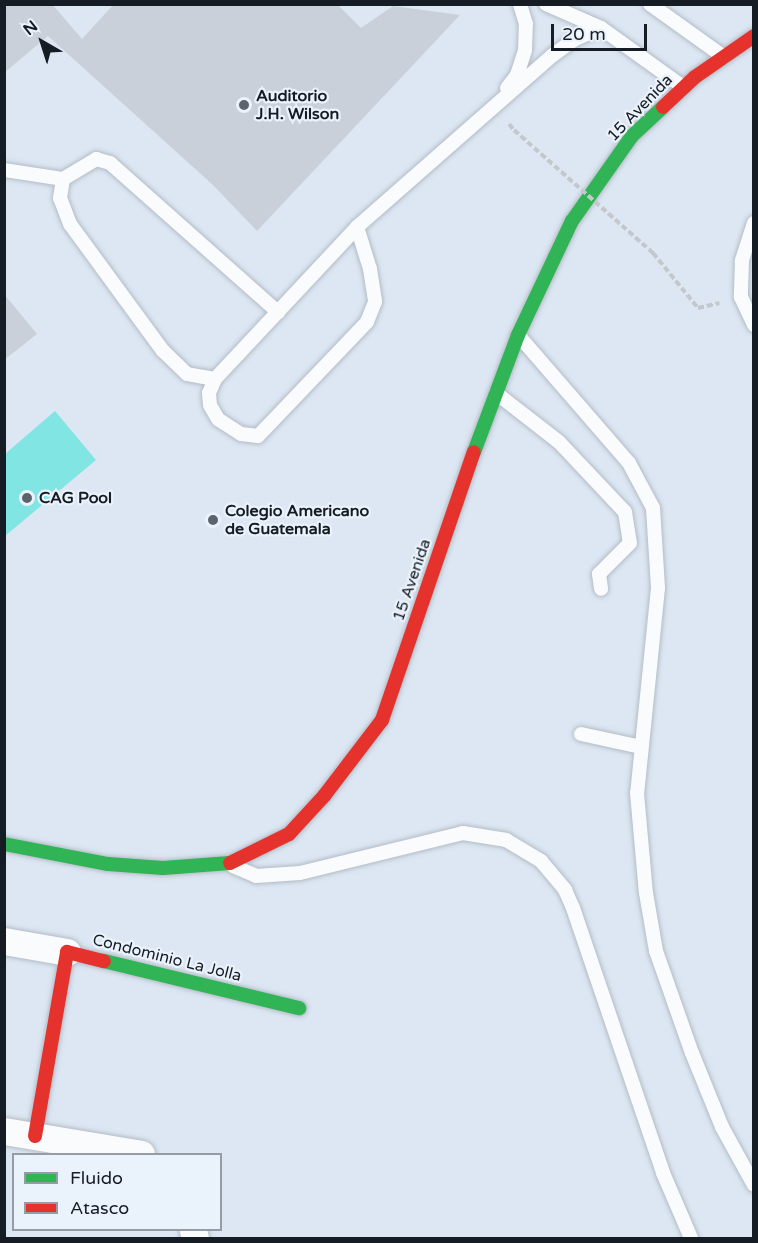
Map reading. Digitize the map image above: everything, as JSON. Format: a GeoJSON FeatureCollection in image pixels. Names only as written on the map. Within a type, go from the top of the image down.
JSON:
{"type":"FeatureCollection","features":[{"type":"Feature","properties":{"kind":"street","name":"15 Avenida"},"geometry":{"type":"LineString","coordinates":[[4,844],[108,864],[163,868],[228,864],[289,834],[324,796],[382,720],[518,335],[572,221],[602,176],[633,136],[695,77],[753,36]]}},
{"type":"Feature","properties":{"kind":"street"},"geometry":{"type":"LineString","coordinates":[[4,941],[68,952]]}},
{"type":"Feature","properties":{"kind":"street","name":"Condominio La Jolla"},"geometry":{"type":"LineString","coordinates":[[35,1136],[68,952],[298,1008]]}},
{"type":"Feature","properties":{"kind":"street"},"geometry":{"type":"LineString","coordinates":[[4,1131],[130,1153]]}},
{"type":"Feature","properties":{"kind":"lane"},"geometry":{"type":"LineString","coordinates":[[492,106],[522,63],[526,24],[520,4]]}},
{"type":"Feature","properties":{"kind":"lane"},"geometry":{"type":"LineString","coordinates":[[546,4],[601,28],[683,87]]}},
{"type":"Feature","properties":{"kind":"lane"},"geometry":{"type":"LineString","coordinates":[[650,4],[724,57]]}},
{"type":"Feature","properties":{"kind":"lane"},"geometry":{"type":"LineString","coordinates":[[357,227],[370,269],[375,302],[367,322],[258,436],[241,434],[218,419],[209,393],[215,379],[357,227],[492,106],[563,48],[601,28]]}},
{"type":"Feature","properties":{"kind":"lane"},"geometry":{"type":"LineString","coordinates":[[4,170],[63,179],[96,159],[110,163],[278,312]]}},
{"type":"Feature","properties":{"kind":"lane"},"geometry":{"type":"LineString","coordinates":[[63,179],[60,198],[70,224],[163,351],[187,374],[215,379]]}},
{"type":"Feature","properties":{"kind":"lane"},"geometry":{"type":"LineString","coordinates":[[753,223],[742,261],[741,297],[753,325]]}},
{"type":"Feature","properties":{"kind":"lane"},"geometry":{"type":"LineString","coordinates":[[518,335],[629,463],[653,508],[658,588],[637,793],[646,892],[656,951],[722,1127],[753,1185]]}},
{"type":"Feature","properties":{"kind":"lane"},"geometry":{"type":"LineString","coordinates":[[496,393],[558,442],[625,512],[630,543],[599,574],[601,589]]}},
{"type":"Feature","properties":{"kind":"lane"},"geometry":{"type":"LineString","coordinates":[[581,734],[641,747]]}},
{"type":"Feature","properties":{"kind":"lane"},"geometry":{"type":"LineString","coordinates":[[228,864],[256,876],[300,873],[463,833],[506,840],[541,861],[565,890],[573,908],[663,1173],[691,1239]]}},
{"type":"Feature","properties":{"kind":"path"},"geometry":{"type":"LineString","coordinates":[[514,130],[653,253],[698,308],[741,297]]}},
{"type":"Feature","properties":{"kind":"shaded area","name":"CAG Pool"},"geometry":{"type":"Polygon","coordinates":[[[55,411],[96,460],[5,536],[5,454],[55,411]]]}},
{"type":"Feature","properties":{"kind":"building"},"geometry":{"type":"Polygon","coordinates":[[[4,4],[52,4],[82,39],[114,4],[337,4],[361,28],[393,6],[460,15],[257,231],[213,185],[48,36],[4,73],[4,4]]]}},
{"type":"Feature","properties":{"kind":"building"},"geometry":{"type":"Polygon","coordinates":[[[4,294],[37,334],[4,360],[4,294]]]}},
{"type":"Feature","properties":{"kind":"traffic: fast"},"geometry":{"type":"LineString","coordinates":[[474,452],[518,335],[572,221],[632,136],[663,107]]}},
{"type":"Feature","properties":{"kind":"traffic: fast"},"geometry":{"type":"LineString","coordinates":[[4,844],[108,864],[163,868],[230,863]]}},
{"type":"Feature","properties":{"kind":"traffic: fast"},"geometry":{"type":"LineString","coordinates":[[104,961],[299,1008]]}},
{"type":"Feature","properties":{"kind":"traffic: jam"},"geometry":{"type":"LineString","coordinates":[[663,107],[695,77],[754,36]]}},
{"type":"Feature","properties":{"kind":"traffic: jam"},"geometry":{"type":"LineString","coordinates":[[230,863],[289,834],[324,796],[382,720],[474,452]]}},
{"type":"Feature","properties":{"kind":"traffic: jam"},"geometry":{"type":"LineString","coordinates":[[35,1136],[67,952],[104,961]]}},
{"type":"Feature","properties":{"kind":"place","name":"Auditorio J.H. Wilson"},"geometry":{"type":"Point","coordinates":[244,105]}},
{"type":"Feature","properties":{"kind":"place","name":"CAG Pool"},"geometry":{"type":"Point","coordinates":[27,498]}},
{"type":"Feature","properties":{"kind":"place","name":"Colegio Americano de Guatemala"},"geometry":{"type":"Point","coordinates":[213,520]}}]}
